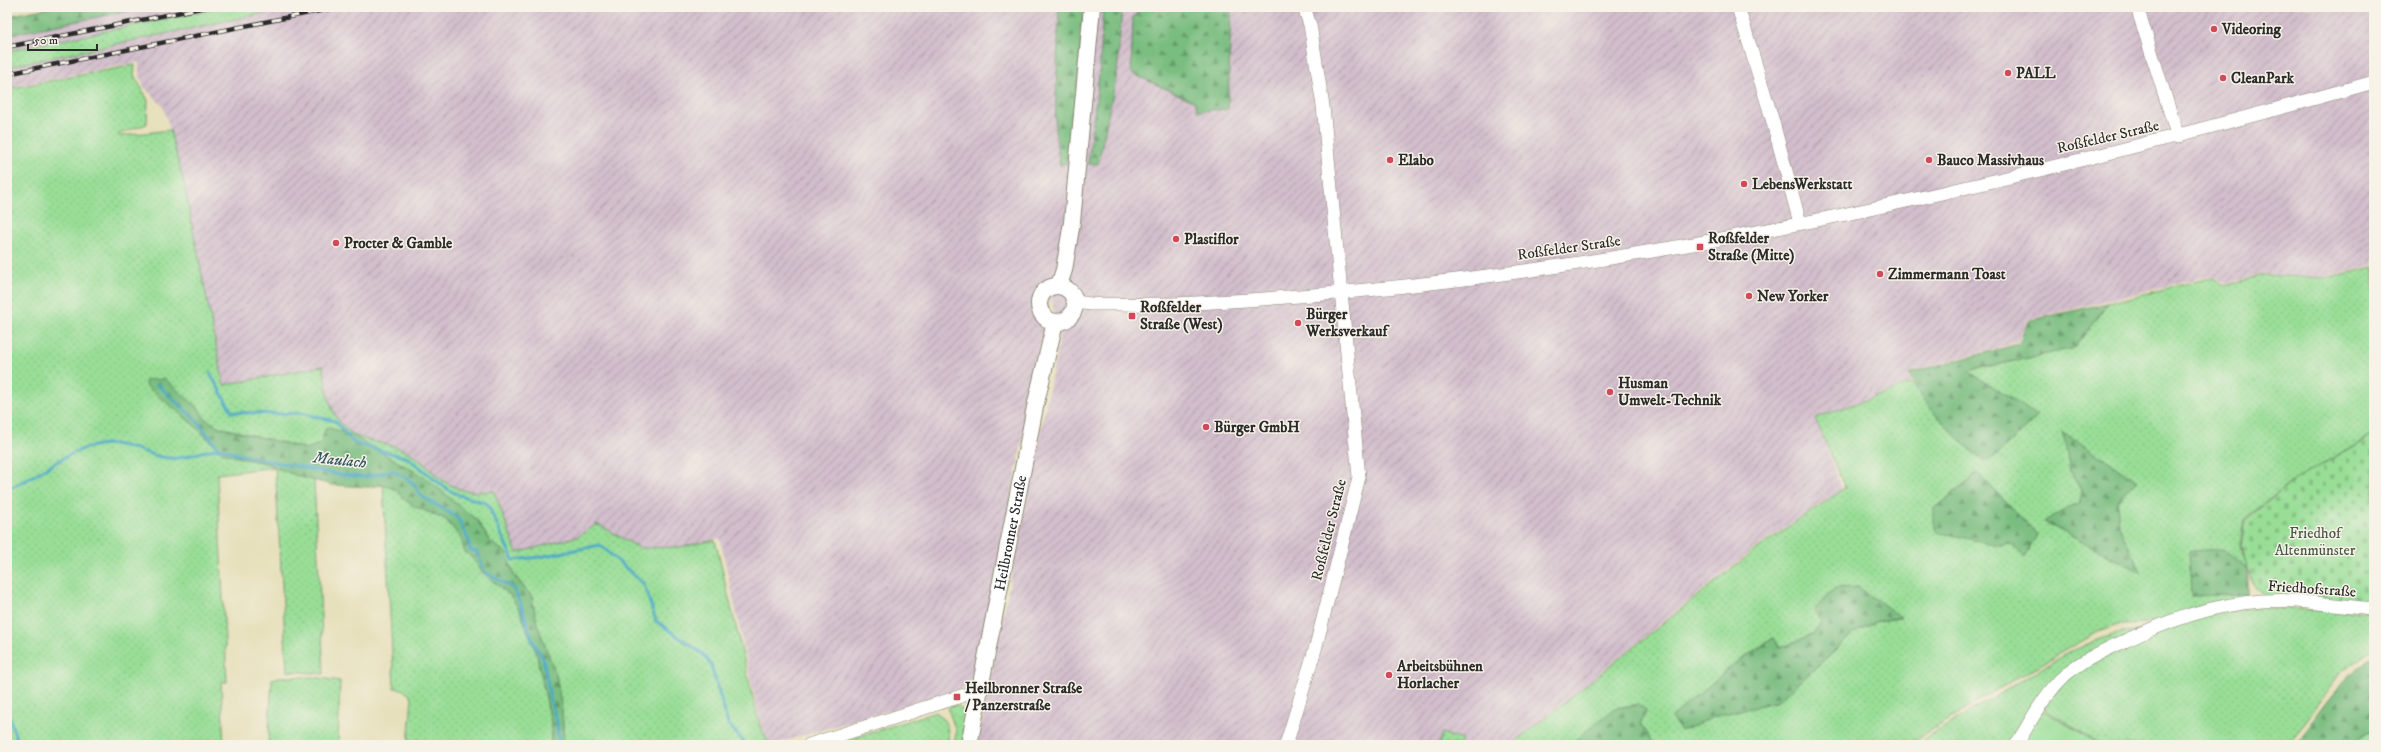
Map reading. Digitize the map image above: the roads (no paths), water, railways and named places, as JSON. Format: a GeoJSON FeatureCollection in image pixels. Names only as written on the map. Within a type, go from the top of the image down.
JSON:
{"type":"FeatureCollection","features":[{"type":"Feature","properties":{"kind":"main road"},"geometry":{"type":"LineString","coordinates":[[1059,285],[1064,270],[1072,222],[1092,7]]}},
{"type":"Feature","properties":{"kind":"main road"},"geometry":{"type":"LineString","coordinates":[[1059,285],[1067,288],[1073,294],[1076,302],[1072,314],[1067,319],[1055,322],[1047,319],[1041,313],[1040,298],[1047,288],[1059,285]]}},
{"type":"Feature","properties":{"kind":"main road","name":"Heilbronner Straße"},"geometry":{"type":"LineString","coordinates":[[969,745],[1035,407],[1055,322]]}},
{"type":"Feature","properties":{"kind":"street","name":"Roßfelder Straße"},"geometry":{"type":"LineString","coordinates":[[1286,745],[1316,646],[1341,553],[1359,477],[1323,106],[1310,25],[1304,7]]}},
{"type":"Feature","properties":{"kind":"street"},"geometry":{"type":"LineString","coordinates":[[1738,7],[1771,115],[1800,223]]}},
{"type":"Feature","properties":{"kind":"street"},"geometry":{"type":"LineString","coordinates":[[2137,7],[2178,137]]}},
{"type":"Feature","properties":{"kind":"street","name":"Roßfelder Straße"},"geometry":{"type":"LineString","coordinates":[[1076,302],[1091,304],[1193,303],[1342,293],[1558,266],[1647,253],[1859,212],[2178,137],[2374,82]]}},
{"type":"Feature","properties":{"kind":"street","name":"Friedhofstraße"},"geometry":{"type":"LineString","coordinates":[[2016,745],[2052,689],[2066,674],[2119,644],[2156,626],[2215,607],[2252,602],[2294,601],[2374,609]]}},
{"type":"Feature","properties":{"kind":"street"},"geometry":{"type":"LineString","coordinates":[[809,745],[980,690]]}},
{"type":"Feature","properties":{"kind":"waterway"},"geometry":{"type":"LineString","coordinates":[[210,373],[232,412],[277,414],[301,413],[335,421],[354,443],[408,458],[447,489],[459,495],[486,503],[513,560],[540,557],[600,545],[644,584],[656,621],[703,654],[711,665],[728,724],[747,745]]}},
{"type":"Feature","properties":{"kind":"waterway"},"geometry":{"type":"LineString","coordinates":[[157,384],[197,421],[219,449]]}},
{"type":"Feature","properties":{"kind":"waterway","name":"Maulach"},"geometry":{"type":"LineString","coordinates":[[7,489],[33,476],[70,454],[97,445],[112,444],[129,447],[160,457],[177,458],[214,449],[222,449],[229,450],[235,454],[340,475],[365,477],[392,471],[405,477],[413,483],[421,496],[457,517],[469,541],[470,550],[477,552],[485,572],[513,588],[519,600],[534,644],[543,658],[550,699],[557,722],[559,745]]}},
{"type":"Feature","properties":{"kind":"waterway"},"geometry":{"type":"LineString","coordinates":[[7,709],[18,745]]}},
{"type":"Feature","properties":{"kind":"railway"},"geometry":{"type":"LineString","coordinates":[[7,47],[206,7]]}},
{"type":"Feature","properties":{"kind":"railway"},"geometry":{"type":"LineString","coordinates":[[7,74],[339,7]]}},
{"type":"Feature","properties":{"kind":"place","name":"Videoring"},"geometry":{"type":"Point","coordinates":[2214,29]}},
{"type":"Feature","properties":{"kind":"place","name":"PALL"},"geometry":{"type":"Point","coordinates":[2008,73]}},
{"type":"Feature","properties":{"kind":"place","name":"CleanPark"},"geometry":{"type":"Point","coordinates":[2223,78]}},
{"type":"Feature","properties":{"kind":"place","name":"Elabo"},"geometry":{"type":"Point","coordinates":[1390,160]}},
{"type":"Feature","properties":{"kind":"place","name":"Bauco Massivhaus"},"geometry":{"type":"Point","coordinates":[1929,160]}},
{"type":"Feature","properties":{"kind":"place","name":"LebensWerkstatt"},"geometry":{"type":"Point","coordinates":[1744,184]}},
{"type":"Feature","properties":{"kind":"place","name":"Plastiflor"},"geometry":{"type":"Point","coordinates":[1176,239]}},
{"type":"Feature","properties":{"kind":"place","name":"Procter & Gamble"},"geometry":{"type":"Point","coordinates":[336,243]}},
{"type":"Feature","properties":{"kind":"place","name":"Roßfelder Straße (Mitte)"},"geometry":{"type":"Point","coordinates":[1700,247]}},
{"type":"Feature","properties":{"kind":"place","name":"Zimmermann Toast"},"geometry":{"type":"Point","coordinates":[1880,274]}},
{"type":"Feature","properties":{"kind":"place","name":"New Yorker"},"geometry":{"type":"Point","coordinates":[1749,296]}},
{"type":"Feature","properties":{"kind":"place","name":"Roßfelder Straße (West)"},"geometry":{"type":"Point","coordinates":[1132,316]}},
{"type":"Feature","properties":{"kind":"place","name":"Bürger Werksverkauf"},"geometry":{"type":"Point","coordinates":[1298,323]}},
{"type":"Feature","properties":{"kind":"place","name":"Husman Umwelt-Technik"},"geometry":{"type":"Point","coordinates":[1610,392]}},
{"type":"Feature","properties":{"kind":"place","name":"Bürger GmbH"},"geometry":{"type":"Point","coordinates":[1206,427]}},
{"type":"Feature","properties":{"kind":"place","name":"Arbeitsbühnen Horlacher"},"geometry":{"type":"Point","coordinates":[1389,675]}},
{"type":"Feature","properties":{"kind":"place","name":"Heilbronner Straße / Panzerstraße"},"geometry":{"type":"Point","coordinates":[957,697]}},
{"type":"Feature","properties":{"kind":"park label","name":"Friedhof Altenmünster"},"geometry":{"type":"Point","coordinates":[2315,542]}}]}
